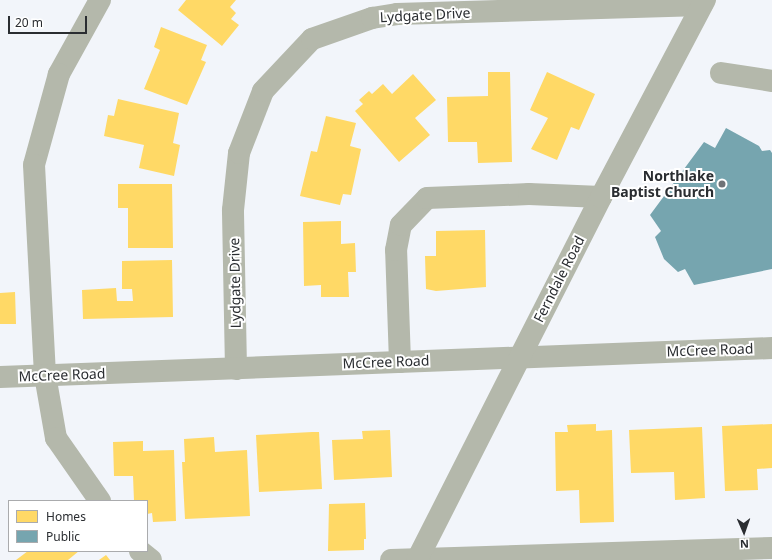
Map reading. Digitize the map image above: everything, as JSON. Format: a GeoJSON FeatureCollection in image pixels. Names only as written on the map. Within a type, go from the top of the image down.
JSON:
{"type":"FeatureCollection","features":[{"type":"Feature","properties":{"kind":"street"},"geometry":{"type":"LineString","coordinates":[[99,500],[56,438],[45,375],[34,165],[59,74],[100,0]]}},
{"type":"Feature","properties":{"kind":"street","name":"Ferndale Road"},"geometry":{"type":"LineString","coordinates":[[417,559],[601,197],[704,2]]}},
{"type":"Feature","properties":{"kind":"street","name":"Lydgate Drive"},"geometry":{"type":"LineString","coordinates":[[236,368],[234,210],[239,153],[263,91],[312,39],[372,18],[396,14],[704,2]]}},
{"type":"Feature","properties":{"kind":"street"},"geometry":{"type":"LineString","coordinates":[[721,73],[772,81]]}},
{"type":"Feature","properties":{"kind":"street"},"geometry":{"type":"LineString","coordinates":[[400,362],[396,250],[401,225],[427,198],[529,194],[601,197]]}},
{"type":"Feature","properties":{"kind":"street","name":"McCree Road"},"geometry":{"type":"LineString","coordinates":[[0,377],[772,348]]}},
{"type":"Feature","properties":{"kind":"street"},"geometry":{"type":"LineString","coordinates":[[391,560],[772,548]]}},
{"type":"Feature","properties":{"kind":"street"},"geometry":{"type":"LineString","coordinates":[[141,552],[151,560]]}},
{"type":"Feature","properties":{"kind":"building: Homes"},"geometry":{"type":"Polygon","coordinates":[[[186,0],[236,0],[230,7],[236,13],[231,19],[239,25],[222,46],[178,10],[186,0]]]}},
{"type":"Feature","properties":{"kind":"building: Homes"},"geometry":{"type":"Polygon","coordinates":[[[161,27],[207,45],[201,60],[206,62],[187,105],[144,89],[160,50],[154,47],[161,27]]]}},
{"type":"Feature","properties":{"kind":"building: Homes"},"geometry":{"type":"Polygon","coordinates":[[[488,72],[510,72],[512,162],[478,163],[477,142],[448,142],[447,97],[488,96],[488,72]]]}},
{"type":"Feature","properties":{"kind":"building: Homes"},"geometry":{"type":"Polygon","coordinates":[[[547,72],[595,94],[579,130],[571,127],[557,160],[531,149],[548,118],[530,110],[547,72]]]}},
{"type":"Feature","properties":{"kind":"building: Homes"},"geometry":{"type":"Polygon","coordinates":[[[413,74],[436,100],[415,118],[430,135],[399,162],[355,111],[363,104],[359,100],[369,91],[372,94],[383,84],[392,94],[413,74]]]}},
{"type":"Feature","properties":{"kind":"building: Homes"},"geometry":{"type":"Polygon","coordinates":[[[118,99],[179,113],[173,143],[180,145],[174,176],[139,168],[144,145],[104,136],[108,115],[114,116],[118,99]]]}},
{"type":"Feature","properties":{"kind":"building: Homes"},"geometry":{"type":"Polygon","coordinates":[[[326,116],[356,123],[350,146],[361,149],[351,195],[343,194],[340,205],[300,196],[311,151],[317,152],[326,116]]]}},
{"type":"Feature","properties":{"kind":"building: Homes"},"geometry":{"type":"Polygon","coordinates":[[[118,184],[172,184],[173,248],[128,248],[128,208],[118,208],[118,184]]]}},
{"type":"Feature","properties":{"kind":"building: Homes"},"geometry":{"type":"Polygon","coordinates":[[[341,221],[341,244],[355,243],[356,272],[348,272],[349,297],[321,297],[321,285],[304,286],[303,222],[341,221]]]}},
{"type":"Feature","properties":{"kind":"building: Homes"},"geometry":{"type":"Polygon","coordinates":[[[485,230],[486,287],[436,291],[426,289],[425,256],[436,256],[436,231],[485,230]]]}},
{"type":"Feature","properties":{"kind":"building: Homes"},"geometry":{"type":"Polygon","coordinates":[[[172,260],[173,317],[83,319],[82,290],[116,288],[117,301],[133,301],[132,289],[122,289],[122,261],[172,260]]]}},
{"type":"Feature","properties":{"kind":"building: Homes"},"geometry":{"type":"Polygon","coordinates":[[[15,292],[16,324],[0,324],[0,293],[15,292]]]}},
{"type":"Feature","properties":{"kind":"building: Homes"},"geometry":{"type":"Polygon","coordinates":[[[596,424],[596,431],[612,430],[614,522],[580,523],[579,490],[556,491],[555,432],[568,432],[567,425],[596,424]]]}},
{"type":"Feature","properties":{"kind":"building: Homes"},"geometry":{"type":"Polygon","coordinates":[[[772,424],[772,468],[757,469],[758,490],[725,491],[722,426],[772,424]]]}},
{"type":"Feature","properties":{"kind":"building: Homes"},"geometry":{"type":"Polygon","coordinates":[[[702,427],[705,498],[675,500],[674,472],[631,473],[629,430],[702,427]]]}},
{"type":"Feature","properties":{"kind":"building: Homes"},"geometry":{"type":"Polygon","coordinates":[[[390,430],[392,477],[334,480],[332,440],[363,439],[362,431],[390,430]]]}},
{"type":"Feature","properties":{"kind":"building: Homes"},"geometry":{"type":"Polygon","coordinates":[[[319,432],[322,489],[259,492],[256,435],[319,432]]]}},
{"type":"Feature","properties":{"kind":"building: Homes"},"geometry":{"type":"Polygon","coordinates":[[[214,437],[215,452],[247,450],[250,516],[185,519],[182,462],[185,462],[184,439],[214,437]]]}},
{"type":"Feature","properties":{"kind":"building: Homes"},"geometry":{"type":"Polygon","coordinates":[[[143,441],[143,451],[174,450],[176,521],[153,522],[152,513],[148,514],[148,500],[134,500],[133,476],[114,476],[113,442],[143,441]]]}},
{"type":"Feature","properties":{"kind":"building: Homes"},"geometry":{"type":"Polygon","coordinates":[[[365,503],[366,539],[364,539],[364,550],[328,551],[329,504],[365,503]]]}},
{"type":"Feature","properties":{"kind":"building: Homes"},"geometry":{"type":"Polygon","coordinates":[[[27,552],[78,552],[68,560],[16,560],[27,552]]]}},
{"type":"Feature","properties":{"kind":"building: Homes"},"geometry":{"type":"Polygon","coordinates":[[[106,555],[110,560],[99,560],[106,555]]]}},
{"type":"Feature","properties":{"kind":"building: Public","name":"Northlake Baptist Church"},"geometry":{"type":"Polygon","coordinates":[[[726,128],[759,146],[762,151],[770,150],[772,153],[772,269],[694,285],[685,269],[678,272],[664,259],[655,237],[661,231],[650,215],[704,142],[715,148],[726,128]]]}},
{"type":"Feature","properties":{"kind":"place","name":"Northlake Baptist Church"},"geometry":{"type":"Point","coordinates":[722,184]}}]}
